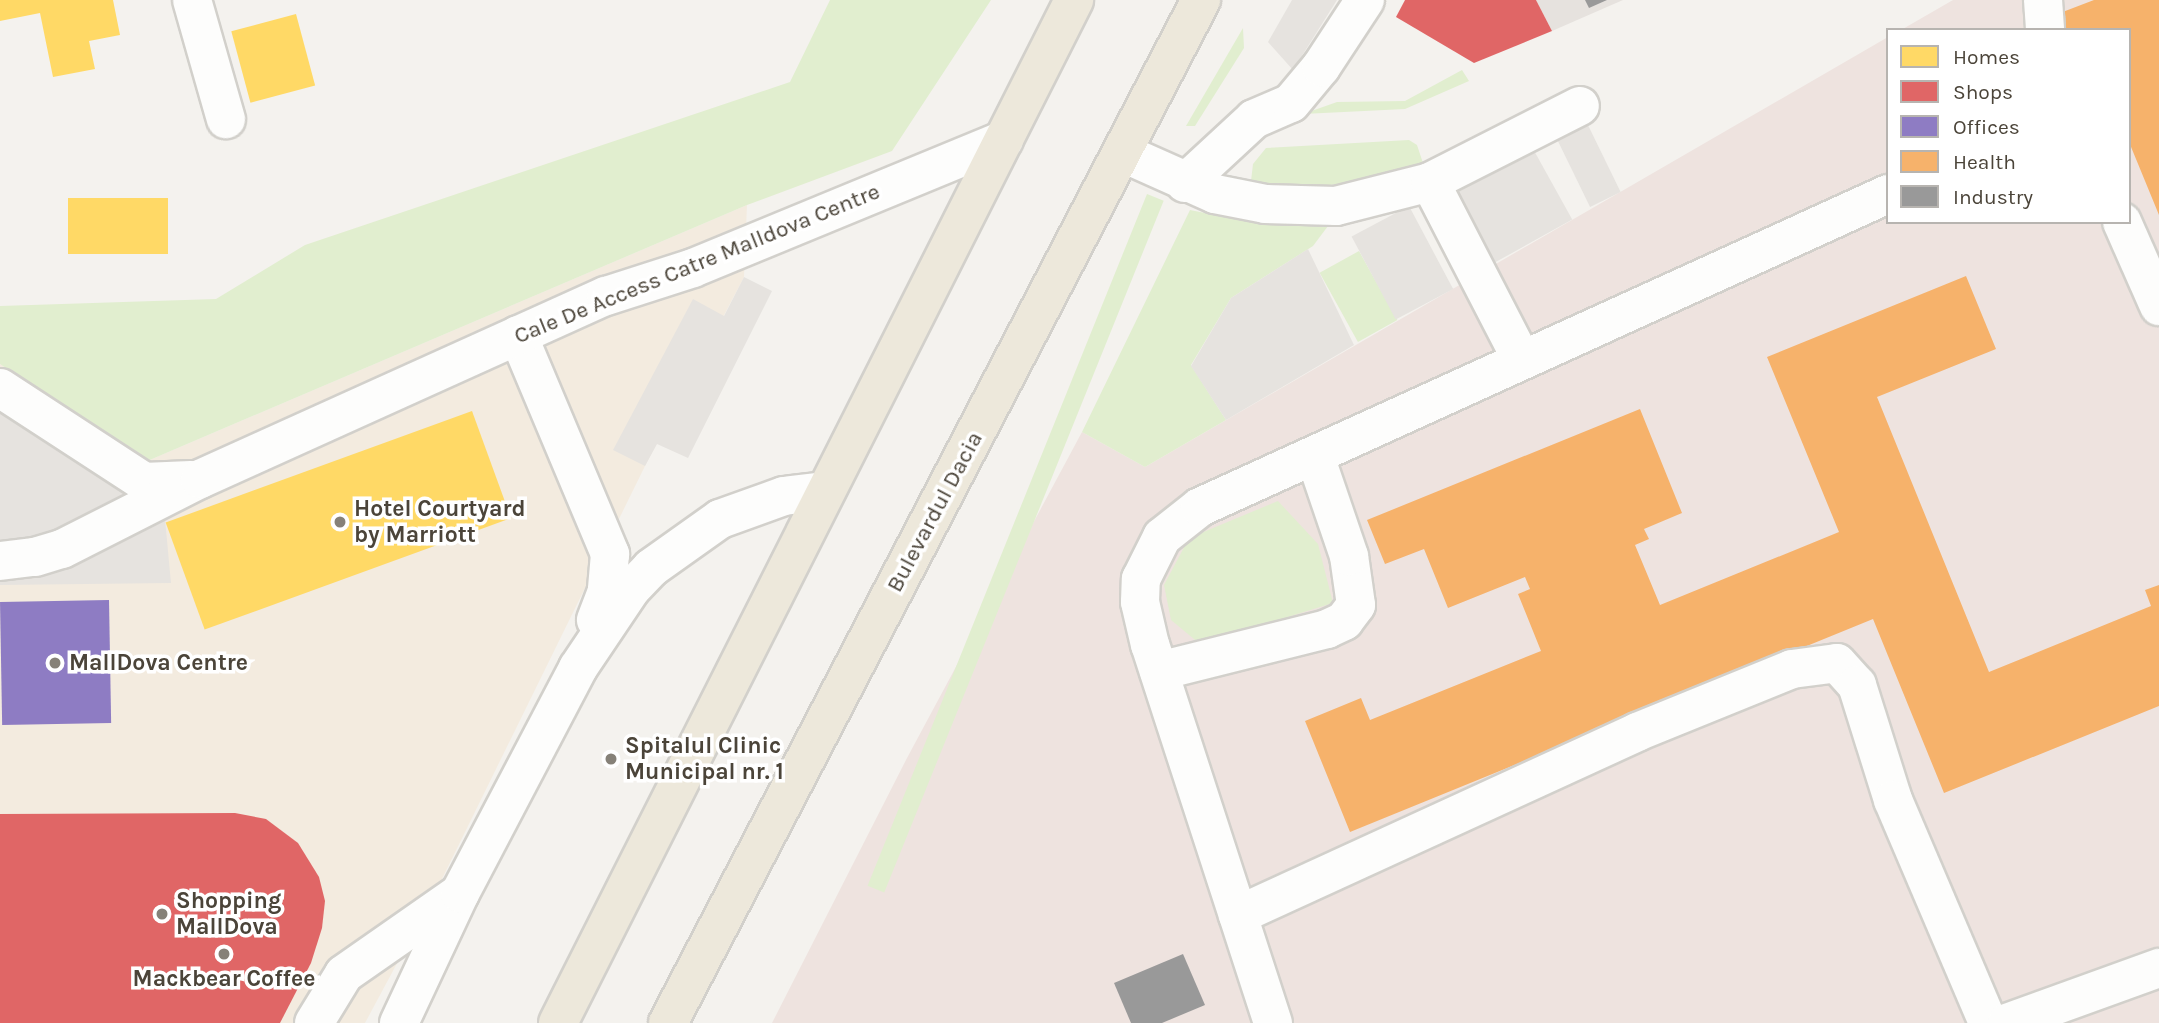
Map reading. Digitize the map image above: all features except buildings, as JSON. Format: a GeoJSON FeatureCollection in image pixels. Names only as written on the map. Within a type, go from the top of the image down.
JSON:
{"type":"FeatureCollection","features":[{"type":"Feature","properties":{"kind":"highway"},"geometry":{"type":"LineString","coordinates":[[558,1023],[1074,0]]}},
{"type":"Feature","properties":{"kind":"highway","name":"Bulevardul Dacia"},"geometry":{"type":"LineString","coordinates":[[668,1023],[1200,3]]}},
{"type":"Feature","properties":{"kind":"street"},"geometry":{"type":"LineString","coordinates":[[192,0],[226,119]]}},
{"type":"Feature","properties":{"kind":"street"},"geometry":{"type":"LineString","coordinates":[[1185,183],[1254,119],[1291,103],[1321,67],[1364,0]]}},
{"type":"Feature","properties":{"kind":"street"},"geometry":{"type":"LineString","coordinates":[[2043,0],[2045,28]]}},
{"type":"Feature","properties":{"kind":"street"},"geometry":{"type":"LineString","coordinates":[[1123,153],[1185,183],[1215,194],[1265,204],[1336,206],[1430,182],[1580,106]]}},
{"type":"Feature","properties":{"kind":"street","name":"Cale De Access Catre Malldova Centre"},"geometry":{"type":"LineString","coordinates":[[200,479],[606,296],[693,268],[1004,140]]}},
{"type":"Feature","properties":{"kind":"street"},"geometry":{"type":"LineString","coordinates":[[1430,182],[1522,360]]}},
{"type":"Feature","properties":{"kind":"street"},"geometry":{"type":"LineString","coordinates":[[1273,1023],[1159,671],[1140,602],[1141,579],[1150,556],[1162,537],[1199,507],[1886,195]]}},
{"type":"Feature","properties":{"kind":"street"},"geometry":{"type":"LineString","coordinates":[[2123,224],[2159,306]]}},
{"type":"Feature","properties":{"kind":"street"},"geometry":{"type":"LineString","coordinates":[[519,335],[610,554],[607,591],[579,667]]}},
{"type":"Feature","properties":{"kind":"street"},"geometry":{"type":"LineString","coordinates":[[0,387],[144,482],[160,484],[200,479]]}},
{"type":"Feature","properties":{"kind":"street"},"geometry":{"type":"LineString","coordinates":[[1159,671],[1327,629],[1344,621],[1356,605],[1349,556],[1315,456]]}},
{"type":"Feature","properties":{"kind":"street"},"geometry":{"type":"LineString","coordinates":[[0,561],[35,557],[62,549],[200,479]]}},
{"type":"Feature","properties":{"kind":"street"},"geometry":{"type":"LineString","coordinates":[[400,1023],[460,893],[579,667],[631,589],[671,553],[720,519],[784,496],[825,491]]}},
{"type":"Feature","properties":{"kind":"street"},"geometry":{"type":"LineString","coordinates":[[1238,915],[1637,732],[1792,668],[1837,663],[1857,685],[1894,800],[1988,1023]]}},
{"type":"Feature","properties":{"kind":"street"},"geometry":{"type":"LineString","coordinates":[[314,1023],[344,974],[460,893]]}},
{"type":"Feature","properties":{"kind":"street"},"geometry":{"type":"LineString","coordinates":[[2007,1023],[2159,968]]}},
{"type":"Feature","properties":{"kind":"shaded area"},"geometry":{"type":"Polygon","coordinates":[[[1292,0],[1337,0],[1293,70],[1268,42],[1292,0]]]}},
{"type":"Feature","properties":{"kind":"shaded area"},"geometry":{"type":"Polygon","coordinates":[[[1536,0],[1623,0],[1552,31],[1536,0]]]}},
{"type":"Feature","properties":{"kind":"shaded area"},"geometry":{"type":"Polygon","coordinates":[[[1953,0],[2159,0],[2159,1023],[772,1023],[907,758],[1082,432],[1145,467],[1886,38],[1886,224],[2131,224],[2131,28],[1904,28],[1953,0]]]}},
{"type":"Feature","properties":{"kind":"shaded area"},"geometry":{"type":"Polygon","coordinates":[[[1586,121],[1621,192],[1590,207],[1555,136],[1586,121]]]}},
{"type":"Feature","properties":{"kind":"shaded area"},"geometry":{"type":"Polygon","coordinates":[[[1532,147],[1572,220],[1495,262],[1455,190],[1532,147]]]}},
{"type":"Feature","properties":{"kind":"shaded area","name":"MallDova Centre"},"geometry":{"type":"Polygon","coordinates":[[[747,205],[744,277],[645,466],[438,887],[365,1023],[0,1023],[0,364],[145,462],[747,205]]]}},
{"type":"Feature","properties":{"kind":"shaded area"},"geometry":{"type":"Polygon","coordinates":[[[1409,206],[1453,289],[1396,320],[1352,237],[1409,206]]]}},
{"type":"Feature","properties":{"kind":"shaded area"},"geometry":{"type":"Polygon","coordinates":[[[1308,249],[1354,345],[1226,420],[1191,366],[1231,298],[1308,249]]]}},
{"type":"Feature","properties":{"kind":"shaded area"},"geometry":{"type":"Polygon","coordinates":[[[744,277],[772,291],[688,458],[657,444],[645,466],[613,450],[693,299],[724,316],[744,277]]]}},
{"type":"Feature","properties":{"kind":"shaded area"},"geometry":{"type":"Polygon","coordinates":[[[0,373],[141,470],[160,466],[171,583],[0,585],[0,373]]]}},
{"type":"Feature","properties":{"kind":"green space"},"geometry":{"type":"Polygon","coordinates":[[[830,0],[991,0],[892,151],[747,205],[145,462],[0,364],[0,306],[216,299],[305,245],[790,82],[830,0]]]}},
{"type":"Feature","properties":{"kind":"green space"},"geometry":{"type":"Polygon","coordinates":[[[1243,28],[1244,48],[1195,126],[1186,126],[1243,28]]]}},
{"type":"Feature","properties":{"kind":"green space"},"geometry":{"type":"Polygon","coordinates":[[[1462,70],[1469,81],[1405,109],[1303,114],[1337,102],[1405,101],[1462,70]]]}},
{"type":"Feature","properties":{"kind":"green space"},"geometry":{"type":"Polygon","coordinates":[[[1409,140],[1417,145],[1423,163],[1418,169],[1387,178],[1298,189],[1260,185],[1251,181],[1253,164],[1266,148],[1409,140]]]}},
{"type":"Feature","properties":{"kind":"green space"},"geometry":{"type":"Polygon","coordinates":[[[1147,194],[1164,201],[884,892],[868,886],[1147,194]]]}},
{"type":"Feature","properties":{"kind":"green space"},"geometry":{"type":"Polygon","coordinates":[[[1190,210],[1235,219],[1331,222],[1313,246],[1231,298],[1191,365],[1226,420],[1145,467],[1082,432],[1190,210]]]}},
{"type":"Feature","properties":{"kind":"green space"},"geometry":{"type":"Polygon","coordinates":[[[1359,251],[1397,320],[1358,342],[1320,273],[1359,251]]]}},
{"type":"Feature","properties":{"kind":"green space"},"geometry":{"type":"Polygon","coordinates":[[[1278,501],[1318,544],[1333,603],[1200,644],[1171,620],[1164,585],[1189,538],[1278,501]]]}},
{"type":"Feature","properties":{"kind":"place","name":"Hotel Courtyard by Marriott"},"geometry":{"type":"Point","coordinates":[340,522]}},
{"type":"Feature","properties":{"kind":"place","name":"MallDova Centre"},"geometry":{"type":"Point","coordinates":[55,663]}},
{"type":"Feature","properties":{"kind":"place","name":"Spitalul Clinic Municipal nr. 1"},"geometry":{"type":"Point","coordinates":[611,759]}},
{"type":"Feature","properties":{"kind":"place","name":"Shopping MallDova"},"geometry":{"type":"Point","coordinates":[162,914]}},
{"type":"Feature","properties":{"kind":"place","name":"Mackbear Coffee"},"geometry":{"type":"Point","coordinates":[224,954]}}]}
